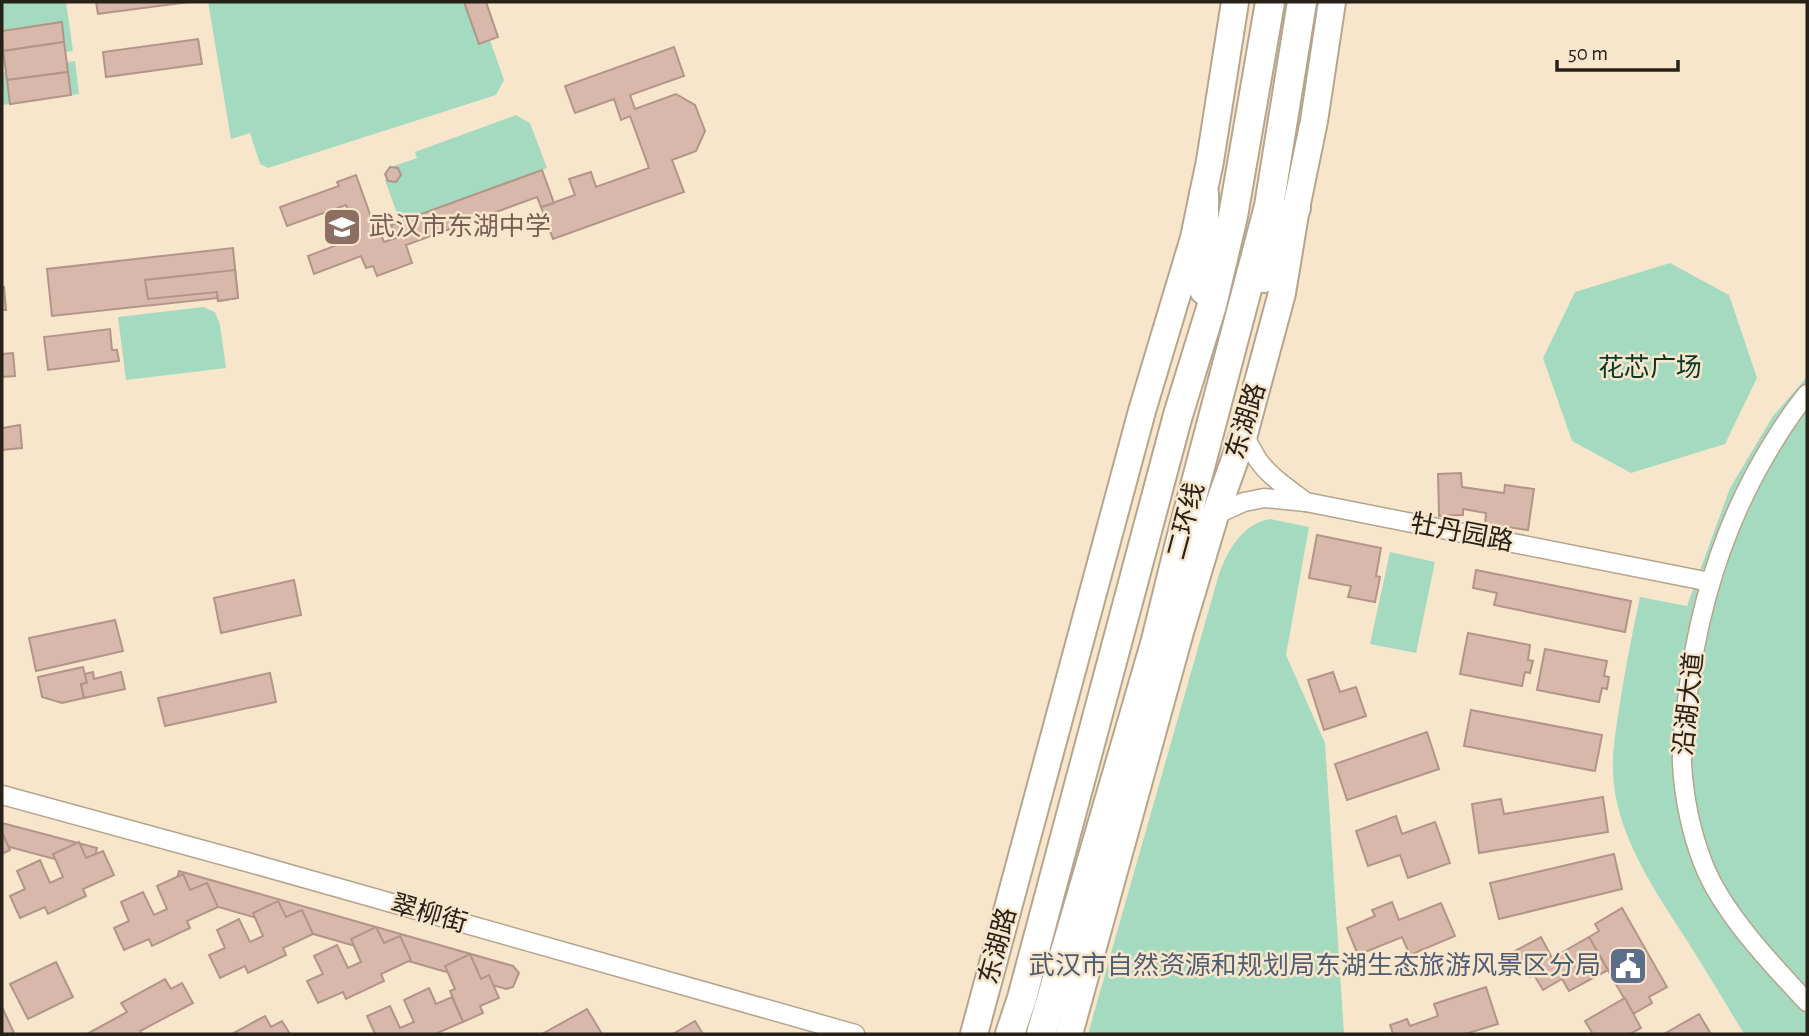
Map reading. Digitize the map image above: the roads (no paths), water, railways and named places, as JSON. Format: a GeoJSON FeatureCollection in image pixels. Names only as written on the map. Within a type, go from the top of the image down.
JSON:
{"type":"FeatureCollection","features":[{"type":"Feature","properties":{"kind":"highway","name":"二环线"},"geometry":{"type":"LineString","coordinates":[[1010,1034],[1022,998],[1175,428],[1204,333],[1233,216],[1270,2]]}},
{"type":"Feature","properties":{"kind":"highway","name":"二环线"},"geometry":{"type":"LineString","coordinates":[[1041,1034],[1155,645],[1269,206],[1302,2]]}},
{"type":"Feature","properties":{"kind":"highway"},"geometry":{"type":"LineString","coordinates":[[1204,194],[1204,333]]}},
{"type":"Feature","properties":{"kind":"highway"},"geometry":{"type":"LineString","coordinates":[[1233,344],[1296,208]]}},
{"type":"Feature","properties":{"kind":"main road","name":"东湖路"},"geometry":{"type":"LineString","coordinates":[[972,1033],[1142,411],[1194,238],[1204,194],[1234,2]]}},
{"type":"Feature","properties":{"kind":"main road","name":"东湖路"},"geometry":{"type":"LineString","coordinates":[[1069,1034],[1180,632],[1215,514],[1244,434],[1282,293],[1314,121],[1332,2]]}},
{"type":"Feature","properties":{"kind":"street","name":"沿湖大道"},"geometry":{"type":"LineString","coordinates":[[1807,394],[1751,479],[1724,541],[1710,582],[1695,646],[1682,764],[1695,842],[1713,885],[1767,958],[1807,1002]]}},
{"type":"Feature","properties":{"kind":"street","name":"牡丹园路"},"geometry":{"type":"LineString","coordinates":[[1244,434],[1265,468],[1306,502],[1710,582]]}},
{"type":"Feature","properties":{"kind":"street"},"geometry":{"type":"LineString","coordinates":[[1215,514],[1244,502],[1264,498],[1306,502]]}},
{"type":"Feature","properties":{"kind":"street","name":"翠柳街"},"geometry":{"type":"LineString","coordinates":[[2,795],[855,1034]]}},
{"type":"Feature","properties":{"kind":"place","name":"武汉市东湖中学"},"geometry":{"type":"Point","coordinates":[342,227]}},
{"type":"Feature","properties":{"kind":"place","name":"武汉市自然资源和规划局东湖生态旅游风景区分局"},"geometry":{"type":"Point","coordinates":[1628,966]}},
{"type":"Feature","properties":{"kind":"park label","name":"花芯广场"},"geometry":{"type":"Point","coordinates":[1650,368]}}]}
